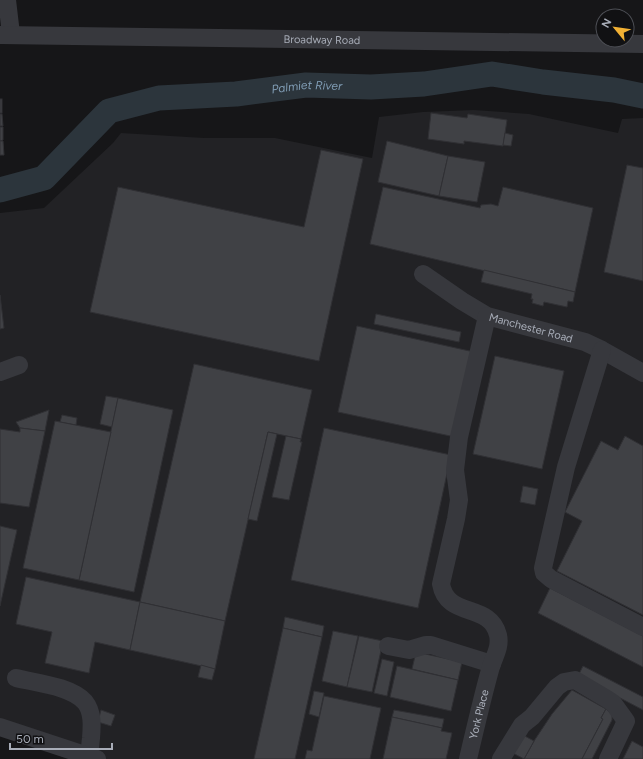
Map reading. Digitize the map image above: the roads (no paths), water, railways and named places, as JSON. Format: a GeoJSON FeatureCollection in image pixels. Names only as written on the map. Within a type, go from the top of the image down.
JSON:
{"type":"FeatureCollection","features":[{"type":"Feature","properties":{"kind":"street"},"geometry":{"type":"LineString","coordinates":[[6,35],[8,0]]}},
{"type":"Feature","properties":{"kind":"street","name":"Broadway Road"},"geometry":{"type":"LineString","coordinates":[[6,35],[643,44]]}},
{"type":"Feature","properties":{"kind":"street","name":"Manchester Road"},"geometry":{"type":"LineString","coordinates":[[423,274],[487,316],[585,342],[643,373]]}},
{"type":"Feature","properties":{"kind":"street","name":"York Place"},"geometry":{"type":"LineString","coordinates":[[468,759],[491,667],[499,646],[498,636],[491,621],[482,615],[460,608],[450,602],[442,592],[441,584],[459,500],[455,470],[459,437],[487,316]]}},
{"type":"Feature","properties":{"kind":"street"},"geometry":{"type":"LineString","coordinates":[[602,350],[566,467],[543,568],[544,573],[551,579],[643,627]]}},
{"type":"Feature","properties":{"kind":"street"},"geometry":{"type":"LineString","coordinates":[[0,372],[18,365]]}},
{"type":"Feature","properties":{"kind":"street"},"geometry":{"type":"LineString","coordinates":[[388,646],[409,650],[431,645],[491,667]]}},
{"type":"Feature","properties":{"kind":"street"},"geometry":{"type":"LineString","coordinates":[[0,727],[91,758],[92,719],[85,702],[65,690],[16,678]]}},
{"type":"Feature","properties":{"kind":"street"},"geometry":{"type":"LineString","coordinates":[[501,759],[522,725],[532,717],[557,687],[564,682],[575,680],[614,703],[626,720],[608,759]]}},
{"type":"Feature","properties":{"kind":"waterway","name":"Palmiet River"},"geometry":{"type":"LineString","coordinates":[[0,190],[44,178],[109,111],[159,98],[236,94],[306,85],[371,87],[424,84],[492,74],[543,82],[614,90],[643,96]]}}]}
